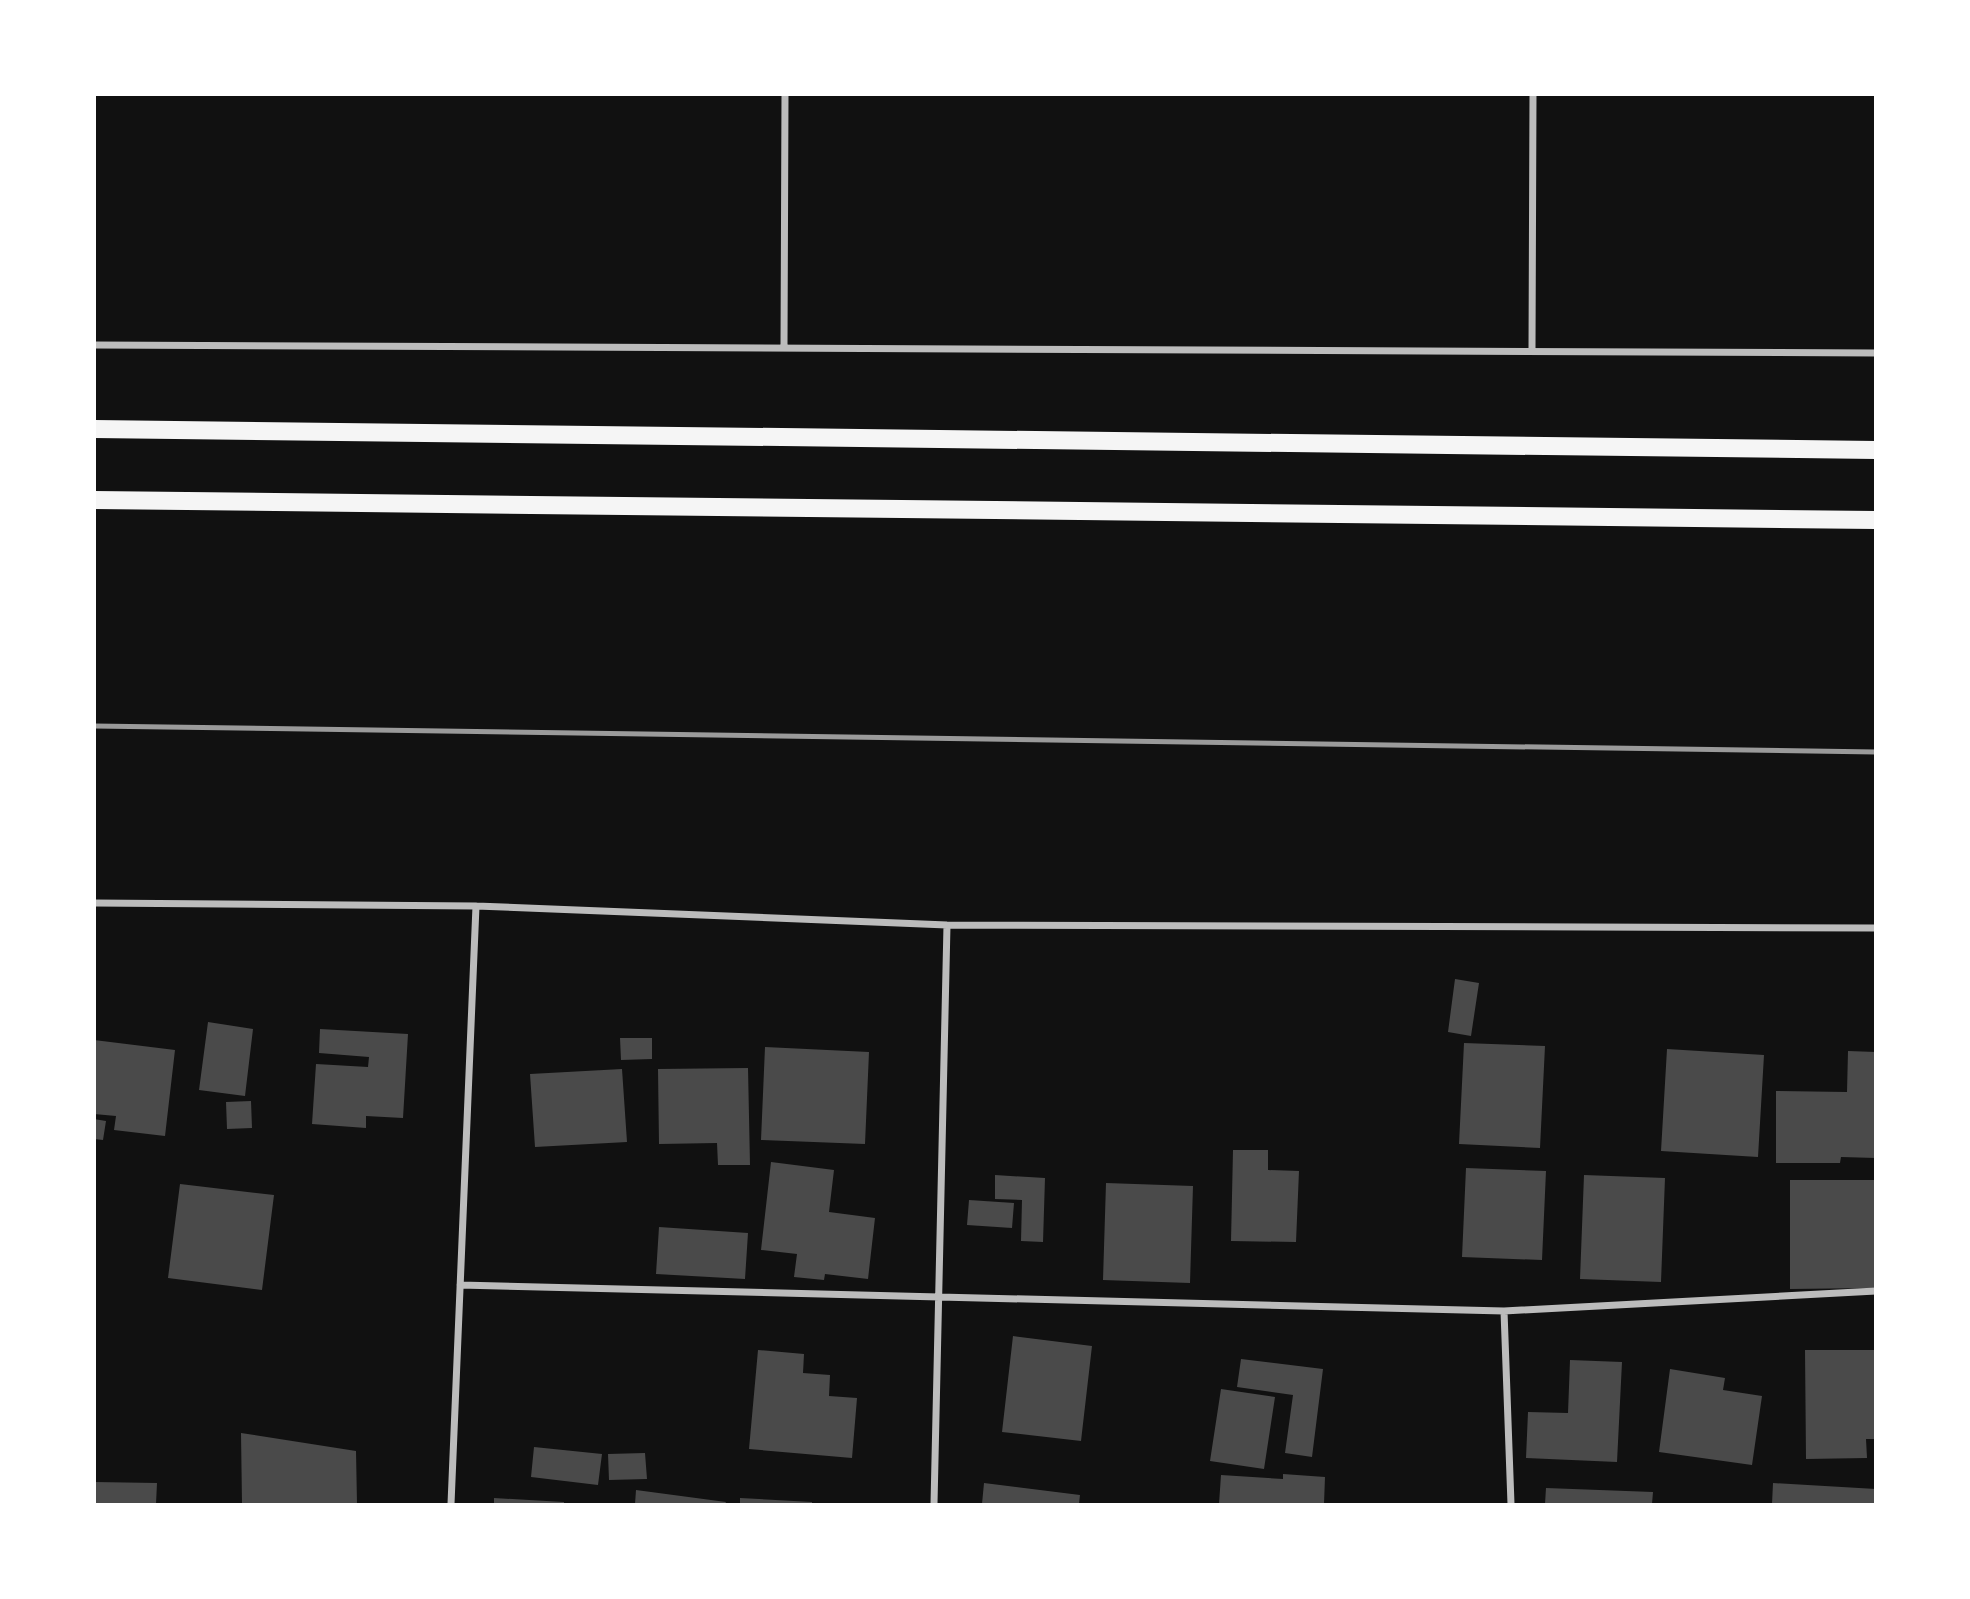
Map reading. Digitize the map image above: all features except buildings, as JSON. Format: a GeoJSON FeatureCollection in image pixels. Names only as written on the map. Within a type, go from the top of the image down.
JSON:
{"type":"FeatureCollection","features":[{"type":"Feature","properties":{"kind":"main road"},"geometry":{"type":"LineString","coordinates":[[94,429],[1875,450]]}},
{"type":"Feature","properties":{"kind":"main road"},"geometry":{"type":"LineString","coordinates":[[94,500],[1875,520]]}},
{"type":"Feature","properties":{"kind":"street"},"geometry":{"type":"LineString","coordinates":[[784,347],[785,94]]}},
{"type":"Feature","properties":{"kind":"street"},"geometry":{"type":"LineString","coordinates":[[1532,349],[1533,94]]}},
{"type":"Feature","properties":{"kind":"street"},"geometry":{"type":"LineString","coordinates":[[94,345],[1875,352]]}},
{"type":"Feature","properties":{"kind":"street"},"geometry":{"type":"LineString","coordinates":[[94,903],[476,906],[947,925],[1875,928]]}},
{"type":"Feature","properties":{"kind":"street"},"geometry":{"type":"LineString","coordinates":[[451,1504],[476,906]]}},
{"type":"Feature","properties":{"kind":"street"},"geometry":{"type":"LineString","coordinates":[[934,1504],[947,925]]}},
{"type":"Feature","properties":{"kind":"street"},"geometry":{"type":"LineString","coordinates":[[460,1285],[1504,1311],[1875,1291]]}},
{"type":"Feature","properties":{"kind":"street"},"geometry":{"type":"LineString","coordinates":[[1504,1311],[1511,1504]]}},
{"type":"Feature","properties":{"kind":"railway"},"geometry":{"type":"LineString","coordinates":[[94,726],[1876,752]]}}]}
